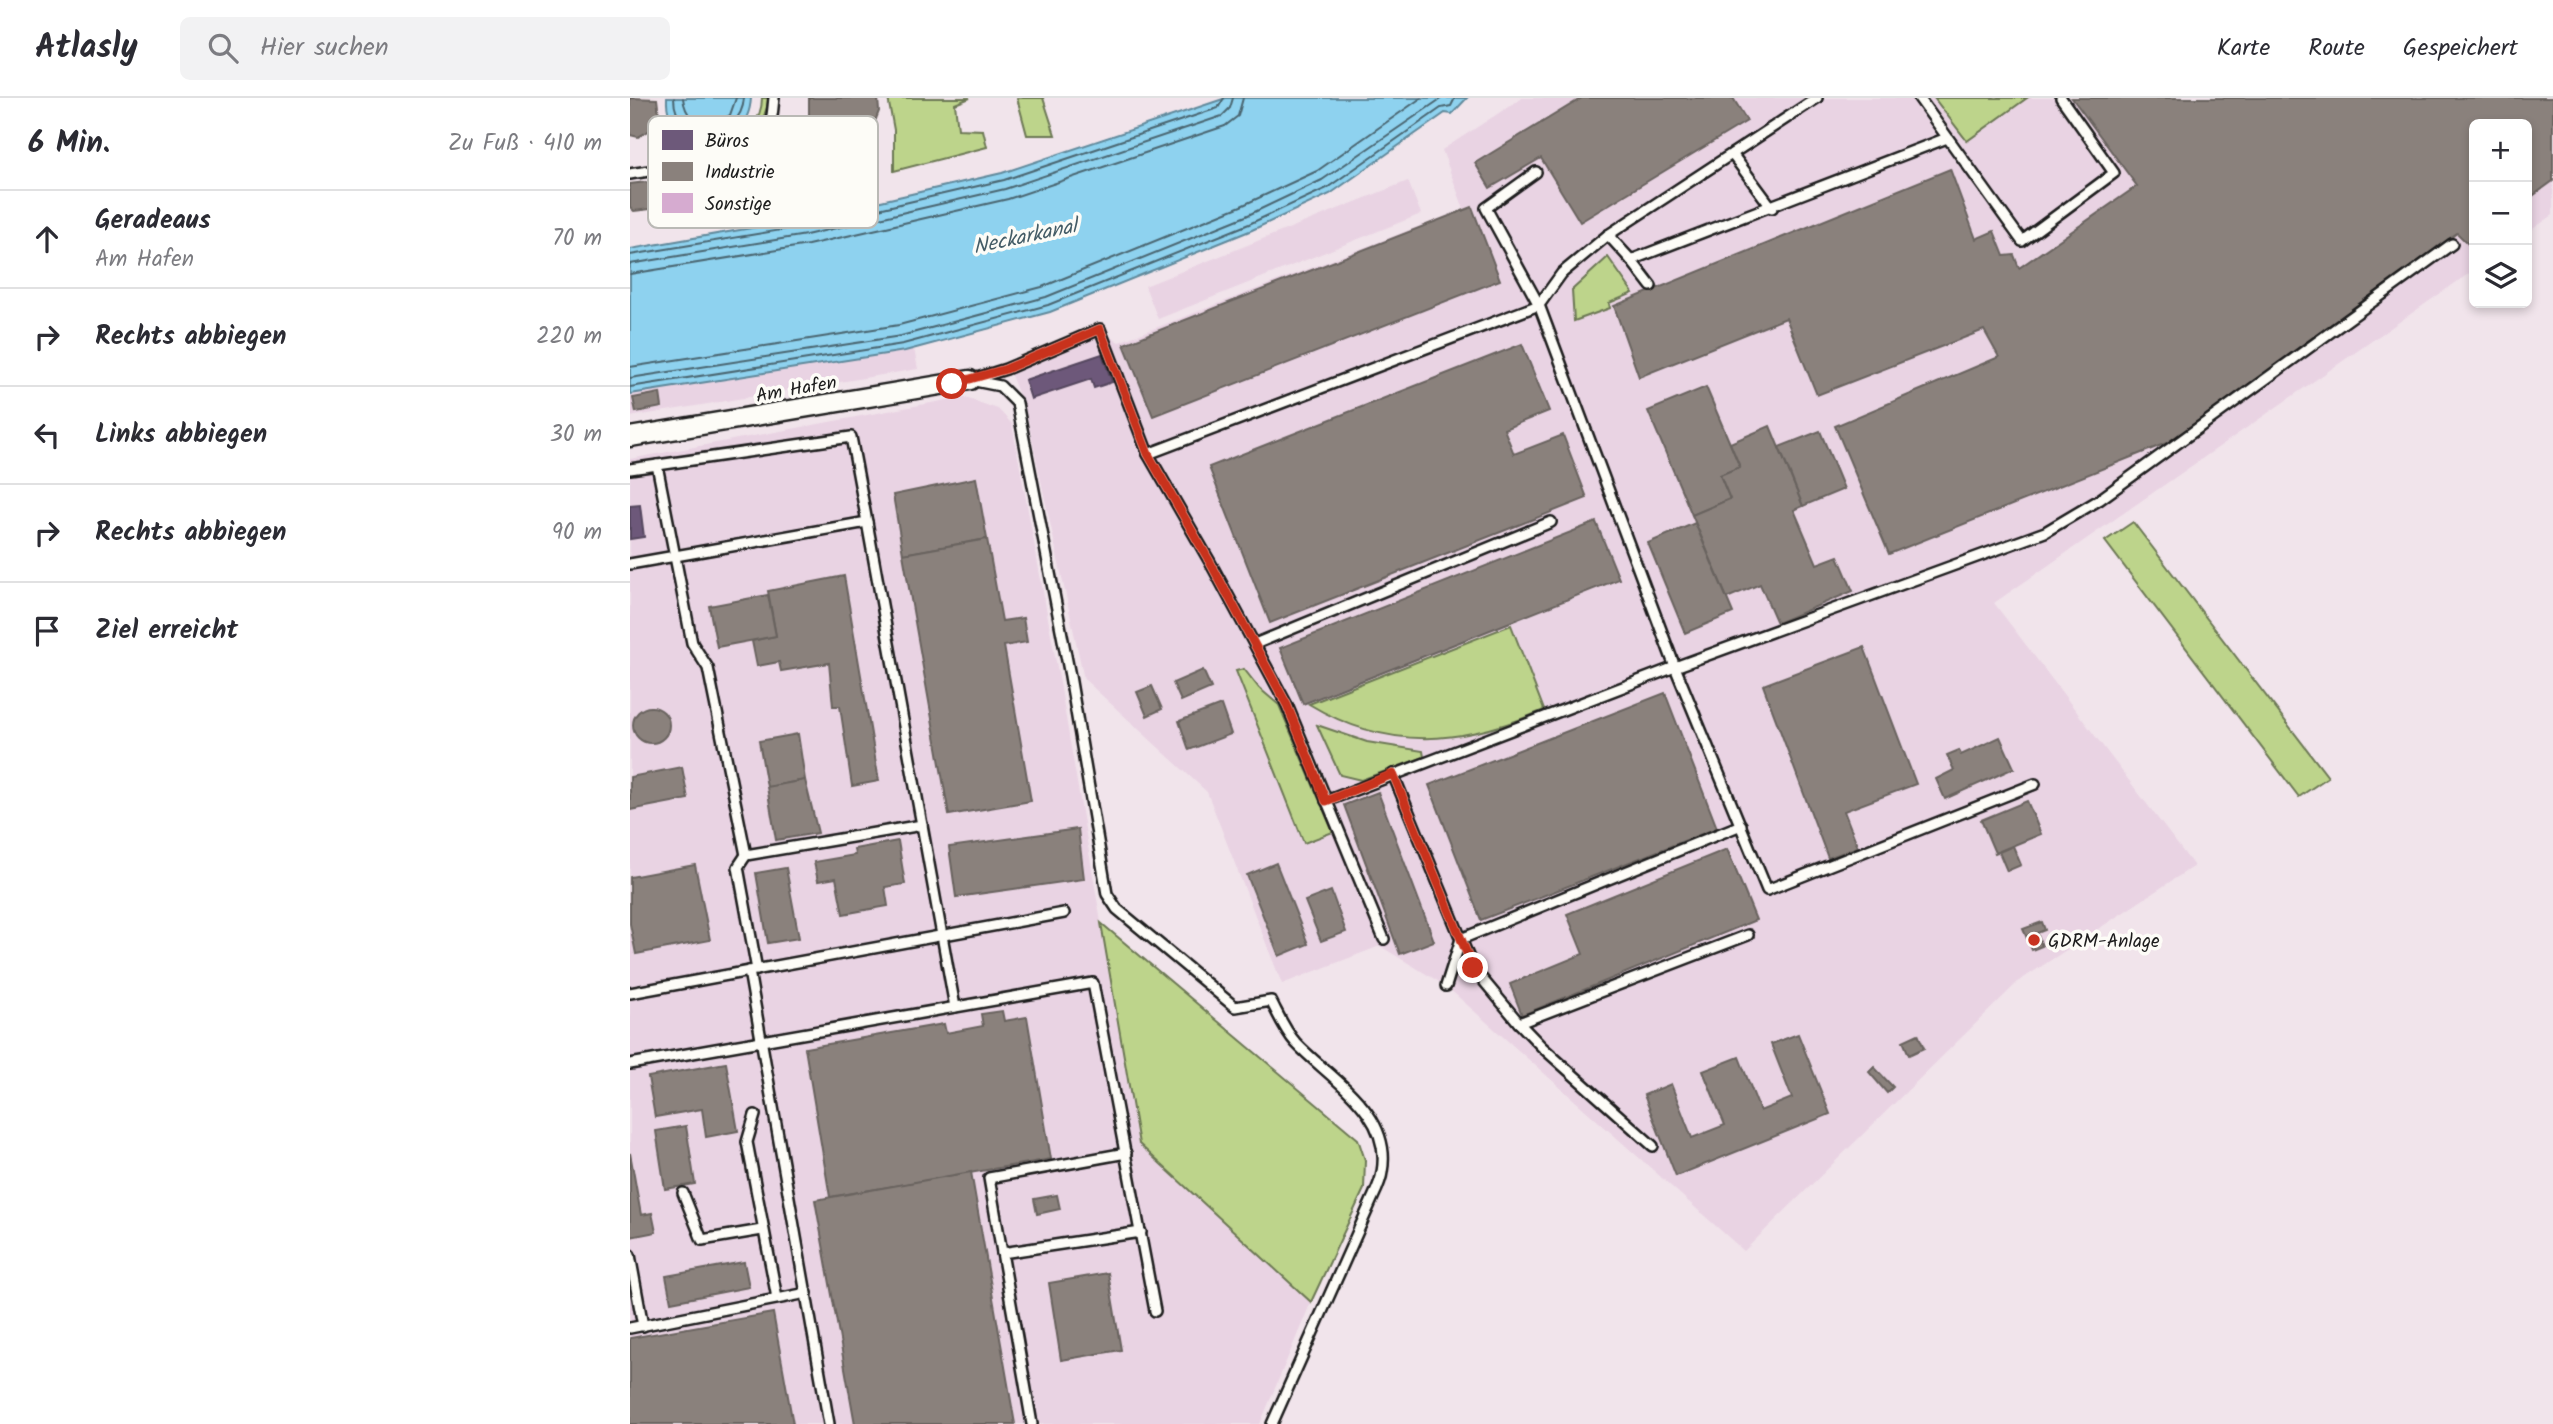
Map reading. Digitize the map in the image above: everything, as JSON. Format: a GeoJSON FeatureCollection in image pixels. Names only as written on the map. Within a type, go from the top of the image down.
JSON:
{"type":"FeatureCollection","features":[{"type":"Feature","properties":{"kind":"street","name":"Am Hafen"},"geometry":{"type":"LineString","coordinates":[[630,437],[970,380]]}},
{"type":"Feature","properties":{"kind":"lane"},"geometry":{"type":"LineString","coordinates":[[772,116],[774,98]]}},
{"type":"Feature","properties":{"kind":"lane"},"geometry":{"type":"LineString","coordinates":[[1384,939],[1287,705],[1148,454],[1539,304],[1562,273],[1608,235],[1817,98]]}},
{"type":"Feature","properties":{"kind":"lane"},"geometry":{"type":"LineString","coordinates":[[1919,98],[2022,241],[2114,173],[2061,98]]}},
{"type":"Feature","properties":{"kind":"lane"},"geometry":{"type":"LineString","coordinates":[[1631,260],[1772,208],[1947,138]]}},
{"type":"Feature","properties":{"kind":"lane"},"geometry":{"type":"LineString","coordinates":[[1732,153],[1772,208]]}},
{"type":"Feature","properties":{"kind":"lane"},"geometry":{"type":"LineString","coordinates":[[630,174],[648,171]]}},
{"type":"Feature","properties":{"kind":"lane"},"geometry":{"type":"LineString","coordinates":[[1536,173],[1486,208],[1539,304],[1675,667],[1768,890],[2035,784]]}},
{"type":"Feature","properties":{"kind":"lane"},"geometry":{"type":"LineString","coordinates":[[1608,235],[1651,286]]}},
{"type":"Feature","properties":{"kind":"lane"},"geometry":{"type":"LineString","coordinates":[[1326,801],[1675,667],[2045,532],[2099,500],[2452,244]]}},
{"type":"Feature","properties":{"kind":"lane","name":"Am Hafen"},"geometry":{"type":"LineString","coordinates":[[970,380],[1006,369],[1100,329],[1148,454]]}},
{"type":"Feature","properties":{"kind":"lane","name":"Am Hafen"},"geometry":{"type":"LineString","coordinates":[[970,380],[1000,386],[1017,403],[1107,894],[1116,909],[1235,1007],[1271,1001],[1294,1041],[1353,1096],[1377,1129],[1383,1149],[1382,1173],[1371,1202],[1272,1424]]}},
{"type":"Feature","properties":{"kind":"lane"},"geometry":{"type":"LineString","coordinates":[[630,469],[851,437],[955,1007]]}},
{"type":"Feature","properties":{"kind":"lane"},"geometry":{"type":"LineString","coordinates":[[657,466],[692,643],[708,668],[746,855],[738,867],[761,1041],[830,1424]]}},
{"type":"Feature","properties":{"kind":"lane"},"geometry":{"type":"LineString","coordinates":[[630,564],[867,522]]}},
{"type":"Feature","properties":{"kind":"lane"},"geometry":{"type":"LineString","coordinates":[[1255,644],[1550,522]]}},
{"type":"Feature","properties":{"kind":"lane"},"geometry":{"type":"LineString","coordinates":[[1393,774],[1473,968],[1542,1047],[1653,1146]]}},
{"type":"Feature","properties":{"kind":"lane"},"geometry":{"type":"LineString","coordinates":[[746,855],[922,825]]}},
{"type":"Feature","properties":{"kind":"lane"},"geometry":{"type":"LineString","coordinates":[[1461,939],[1741,825]]}},
{"type":"Feature","properties":{"kind":"lane"},"geometry":{"type":"LineString","coordinates":[[630,993],[1064,914]]}},
{"type":"Feature","properties":{"kind":"lane"},"geometry":{"type":"LineString","coordinates":[[1519,1023],[1748,935]]}},
{"type":"Feature","properties":{"kind":"lane"},"geometry":{"type":"LineString","coordinates":[[1446,986],[1461,939]]}},
{"type":"Feature","properties":{"kind":"lane"},"geometry":{"type":"LineString","coordinates":[[630,1064],[1093,983],[1156,1311]]}},
{"type":"Feature","properties":{"kind":"lane"},"geometry":{"type":"LineString","coordinates":[[755,1115],[747,1142],[777,1298]]}},
{"type":"Feature","properties":{"kind":"lane"},"geometry":{"type":"LineString","coordinates":[[1032,1424],[989,1178],[1126,1153]]}},
{"type":"Feature","properties":{"kind":"lane"},"geometry":{"type":"LineString","coordinates":[[682,1193],[702,1240],[762,1230]]}},
{"type":"Feature","properties":{"kind":"lane"},"geometry":{"type":"LineString","coordinates":[[1002,1253],[1141,1232]]}},
{"type":"Feature","properties":{"kind":"lane"},"geometry":{"type":"LineString","coordinates":[[630,1255],[643,1326]]}},
{"type":"Feature","properties":{"kind":"lane"},"geometry":{"type":"LineString","coordinates":[[630,1328],[807,1293]]}},
{"type":"Feature","properties":{"kind":"shaded area"},"geometry":{"type":"Polygon","coordinates":[[[1522,98],[2553,98],[2553,215],[2532,230],[2532,119],[2469,119],[2469,273],[1994,603],[2194,866],[2019,981],[1744,1251],[1446,986],[1380,946],[1282,984],[1207,792],[1084,679],[1026,412],[1010,373],[1105,334],[1119,342],[1464,209],[1442,150],[1522,98]]]}},
{"type":"Feature","properties":{"kind":"shaded area"},"geometry":{"type":"Polygon","coordinates":[[[1408,181],[1421,214],[1158,319],[1145,286],[1408,181]]]}},
{"type":"Feature","properties":{"kind":"shaded area"},"geometry":{"type":"Polygon","coordinates":[[[914,349],[918,369],[630,417],[630,394],[914,349]]]}},
{"type":"Feature","properties":{"kind":"shaded area"},"geometry":{"type":"Polygon","coordinates":[[[963,397],[998,409],[1012,424],[1060,683],[1139,1144],[1311,1302],[1260,1424],[630,1424],[630,459],[963,397]]]}},
{"type":"Feature","properties":{"kind":"green space"},"geometry":{"type":"Polygon","coordinates":[[[762,98],[769,98],[764,116],[758,116],[762,98]]]}},
{"type":"Feature","properties":{"kind":"green space"},"geometry":{"type":"Polygon","coordinates":[[[888,98],[970,98],[955,104],[958,129],[983,130],[987,147],[894,171],[894,130],[888,98]]]}},
{"type":"Feature","properties":{"kind":"green space"},"geometry":{"type":"Polygon","coordinates":[[[1017,98],[1043,98],[1055,135],[1027,135],[1017,98]]]}},
{"type":"Feature","properties":{"kind":"green space"},"geometry":{"type":"Polygon","coordinates":[[[1934,98],[2027,98],[1967,141],[1934,98]]]}},
{"type":"Feature","properties":{"kind":"green space"},"geometry":{"type":"Polygon","coordinates":[[[1608,257],[1633,293],[1609,303],[1610,308],[1574,321],[1572,290],[1608,257]]]}},
{"type":"Feature","properties":{"kind":"green space"},"geometry":{"type":"Polygon","coordinates":[[[2133,522],[2328,777],[2299,797],[2105,541],[2133,522]]]}},
{"type":"Feature","properties":{"kind":"green space"},"geometry":{"type":"Polygon","coordinates":[[[1511,625],[1544,710],[1514,722],[1454,736],[1396,736],[1368,730],[1338,719],[1309,704],[1511,625]]]}},
{"type":"Feature","properties":{"kind":"green space"},"geometry":{"type":"Polygon","coordinates":[[[1244,669],[1259,688],[1279,705],[1333,832],[1304,843],[1236,671],[1244,669]]]}},
{"type":"Feature","properties":{"kind":"green space"},"geometry":{"type":"Polygon","coordinates":[[[1317,725],[1367,742],[1423,751],[1424,757],[1361,780],[1340,775],[1317,725]]]}},
{"type":"Feature","properties":{"kind":"green space"},"geometry":{"type":"Polygon","coordinates":[[[1101,923],[1358,1139],[1365,1160],[1364,1189],[1311,1302],[1139,1144],[1101,923]]]}},
{"type":"Feature","properties":{"kind":"water"},"geometry":{"type":"Polygon","coordinates":[[[667,98],[751,98],[746,116],[670,116],[667,98]]]}},
{"type":"Feature","properties":{"kind":"water","name":"Neckarkanal"},"geometry":{"type":"Polygon","coordinates":[[[1226,98],[1467,98],[1452,114],[1445,113],[1330,194],[1252,230],[1050,312],[905,351],[630,394],[630,249],[751,228],[878,228],[878,202],[1002,173],[1226,98]]]}},
{"type":"Feature","properties":{"kind":"building: Büros"},"geometry":{"type":"Polygon","coordinates":[[[1102,354],[1112,382],[1094,388],[1091,379],[1031,399],[1025,380],[1102,354]]]}},
{"type":"Feature","properties":{"kind":"building: Büros"},"geometry":{"type":"Polygon","coordinates":[[[640,505],[644,537],[630,539],[630,506],[640,505]]]}},
{"type":"Feature","properties":{"kind":"building: Industrie"},"geometry":{"type":"Polygon","coordinates":[[[630,98],[657,99],[659,115],[648,116],[648,131],[638,137],[630,135],[630,98]]]}},
{"type":"Feature","properties":{"kind":"building: Industrie"},"geometry":{"type":"Polygon","coordinates":[[[809,98],[878,98],[877,116],[809,116],[809,98]]]}},
{"type":"Feature","properties":{"kind":"building: Industrie"},"geometry":{"type":"Polygon","coordinates":[[[1582,98],[1733,98],[1747,121],[1580,222],[1541,158],[1490,188],[1475,163],[1582,98]]]}},
{"type":"Feature","properties":{"kind":"building: Industrie"},"geometry":{"type":"Polygon","coordinates":[[[2072,98],[2553,98],[2553,181],[2532,196],[2532,119],[2469,119],[2468,244],[2457,233],[2169,442],[1889,554],[1835,426],[1999,357],[1984,330],[1817,395],[1786,318],[1639,377],[1614,306],[1950,169],[1976,239],[1994,231],[2004,256],[2014,255],[2019,268],[2137,186],[2072,98]]]}},
{"type":"Feature","properties":{"kind":"building: Industrie"},"geometry":{"type":"Polygon","coordinates":[[[630,184],[648,184],[648,209],[634,211],[630,207],[630,184]]]}},
{"type":"Feature","properties":{"kind":"building: Industrie"},"geometry":{"type":"Polygon","coordinates":[[[1472,207],[1500,280],[1153,416],[1124,344],[1472,207]]]}},
{"type":"Feature","properties":{"kind":"building: Industrie"},"geometry":{"type":"Polygon","coordinates":[[[1522,344],[1549,411],[1504,429],[1514,454],[1563,435],[1587,498],[1270,623],[1209,467],[1522,344]]]}},
{"type":"Feature","properties":{"kind":"building: Industrie"},"geometry":{"type":"Polygon","coordinates":[[[1706,387],[1740,467],[1720,475],[1730,499],[1692,515],[1648,411],[1706,387]]]}},
{"type":"Feature","properties":{"kind":"building: Industrie"},"geometry":{"type":"Polygon","coordinates":[[[660,393],[662,407],[636,412],[633,398],[660,393]]]}},
{"type":"Feature","properties":{"kind":"building: Industrie"},"geometry":{"type":"Polygon","coordinates":[[[1770,426],[1803,506],[1794,510],[1817,564],[1838,556],[1853,591],[1777,623],[1760,584],[1727,598],[1692,515],[1730,499],[1720,475],[1740,467],[1730,443],[1770,426]]]}},
{"type":"Feature","properties":{"kind":"building: Industrie"},"geometry":{"type":"Polygon","coordinates":[[[1820,431],[1844,489],[1803,506],[1779,447],[1820,431]]]}},
{"type":"Feature","properties":{"kind":"building: Industrie"},"geometry":{"type":"Polygon","coordinates":[[[976,478],[987,539],[903,554],[893,495],[976,478]]]}},
{"type":"Feature","properties":{"kind":"building: Industrie"},"geometry":{"type":"Polygon","coordinates":[[[1596,522],[1619,579],[1303,704],[1280,648],[1596,522]]]}},
{"type":"Feature","properties":{"kind":"building: Industrie"},"geometry":{"type":"Polygon","coordinates":[[[1695,523],[1733,613],[1685,633],[1648,543],[1695,523]]]}},
{"type":"Feature","properties":{"kind":"building: Industrie"},"geometry":{"type":"Polygon","coordinates":[[[987,539],[1002,621],[1023,618],[1027,642],[1004,646],[1031,801],[949,815],[903,554],[987,539]]]}},
{"type":"Feature","properties":{"kind":"building: Industrie"},"geometry":{"type":"Polygon","coordinates":[[[844,576],[879,781],[852,786],[840,706],[833,706],[829,663],[781,671],[779,662],[757,666],[752,641],[776,636],[768,591],[844,576]]]}},
{"type":"Feature","properties":{"kind":"building: Industrie"},"geometry":{"type":"Polygon","coordinates":[[[768,595],[776,636],[717,647],[709,606],[768,595]]]}},
{"type":"Feature","properties":{"kind":"building: Industrie"},"geometry":{"type":"Polygon","coordinates":[[[1864,647],[1916,784],[1844,811],[1858,847],[1828,858],[1763,685],[1864,647]]]}},
{"type":"Feature","properties":{"kind":"building: Industrie"},"geometry":{"type":"Polygon","coordinates":[[[1203,670],[1211,688],[1181,701],[1173,683],[1203,670]]]}},
{"type":"Feature","properties":{"kind":"building: Industrie"},"geometry":{"type":"Polygon","coordinates":[[[1152,686],[1162,709],[1147,716],[1137,692],[1152,686]]]}},
{"type":"Feature","properties":{"kind":"building: Industrie"},"geometry":{"type":"Polygon","coordinates":[[[1665,693],[1717,828],[1481,920],[1429,785],[1665,693]]]}},
{"type":"Feature","properties":{"kind":"building: Industrie"},"geometry":{"type":"Polygon","coordinates":[[[1221,705],[1231,734],[1189,750],[1179,721],[1221,705]]]}},
{"type":"Feature","properties":{"kind":"building: Industrie"},"geometry":{"type":"Polygon","coordinates":[[[651,707],[664,712],[669,725],[664,738],[651,743],[638,738],[633,725],[638,712],[651,707]]]}},
{"type":"Feature","properties":{"kind":"building: Industrie"},"geometry":{"type":"Polygon","coordinates":[[[798,734],[805,780],[767,787],[759,741],[798,734]]]}},
{"type":"Feature","properties":{"kind":"building: Industrie"},"geometry":{"type":"Polygon","coordinates":[[[2000,737],[2014,768],[1945,799],[1936,779],[1954,770],[1947,755],[1959,750],[1961,755],[2000,737]]]}},
{"type":"Feature","properties":{"kind":"building: Industrie"},"geometry":{"type":"Polygon","coordinates":[[[682,767],[688,799],[630,810],[630,777],[682,767]]]}},
{"type":"Feature","properties":{"kind":"building: Industrie"},"geometry":{"type":"Polygon","coordinates":[[[805,780],[818,833],[776,840],[767,787],[805,780]]]}},
{"type":"Feature","properties":{"kind":"building: Industrie"},"geometry":{"type":"Polygon","coordinates":[[[1378,792],[1434,941],[1400,954],[1344,805],[1378,792]]]}},
{"type":"Feature","properties":{"kind":"building: Industrie"},"geometry":{"type":"Polygon","coordinates":[[[2027,801],[2041,834],[1995,853],[1981,820],[2027,801]]]}},
{"type":"Feature","properties":{"kind":"building: Industrie"},"geometry":{"type":"Polygon","coordinates":[[[1078,829],[1084,879],[956,897],[949,847],[1078,829]]]}},
{"type":"Feature","properties":{"kind":"building: Industrie"},"geometry":{"type":"Polygon","coordinates":[[[898,841],[905,884],[885,887],[888,906],[843,914],[836,878],[818,881],[814,862],[855,855],[854,849],[898,841]]]}},
{"type":"Feature","properties":{"kind":"building: Industrie"},"geometry":{"type":"Polygon","coordinates":[[[2013,846],[2021,865],[2007,871],[1999,852],[2013,846]]]}},
{"type":"Feature","properties":{"kind":"building: Industrie"},"geometry":{"type":"Polygon","coordinates":[[[1727,849],[1756,920],[1522,1015],[1510,984],[1583,954],[1567,914],[1727,849]]]}},
{"type":"Feature","properties":{"kind":"building: Industrie"},"geometry":{"type":"Polygon","coordinates":[[[1276,863],[1308,944],[1279,956],[1247,875],[1276,863]]]}},
{"type":"Feature","properties":{"kind":"building: Industrie"},"geometry":{"type":"Polygon","coordinates":[[[695,865],[710,940],[636,954],[630,924],[630,877],[695,865]]]}},
{"type":"Feature","properties":{"kind":"building: Industrie"},"geometry":{"type":"Polygon","coordinates":[[[786,868],[799,938],[768,943],[756,873],[786,868]]]}},
{"type":"Feature","properties":{"kind":"building: Industrie"},"geometry":{"type":"Polygon","coordinates":[[[1331,891],[1346,932],[1321,941],[1305,901],[1331,891]]]}},
{"type":"Feature","properties":{"kind":"building: Industrie","name":"GDRM-Anlage"},"geometry":{"type":"Polygon","coordinates":[[[2042,922],[2045,930],[2037,933],[2042,946],[2032,950],[2023,929],[2042,922]]]}},
{"type":"Feature","properties":{"kind":"building: Industrie"},"geometry":{"type":"Polygon","coordinates":[[[1002,1011],[1004,1021],[1027,1017],[1051,1159],[830,1197],[805,1048],[944,1024],[946,1033],[983,1026],[981,1014],[1002,1011]]]}},
{"type":"Feature","properties":{"kind":"building: Industrie"},"geometry":{"type":"Polygon","coordinates":[[[1798,1034],[1830,1114],[1676,1176],[1644,1095],[1671,1084],[1692,1138],[1725,1125],[1703,1071],[1739,1057],[1760,1111],[1792,1098],[1771,1044],[1798,1034]]]}},
{"type":"Feature","properties":{"kind":"building: Industrie"},"geometry":{"type":"Polygon","coordinates":[[[1918,1034],[1924,1048],[1909,1055],[1903,1041],[1918,1034]]]}},
{"type":"Feature","properties":{"kind":"building: Industrie"},"geometry":{"type":"Polygon","coordinates":[[[726,1063],[738,1131],[706,1137],[702,1109],[655,1117],[648,1077],[726,1063]]]}},
{"type":"Feature","properties":{"kind":"building: Industrie"},"geometry":{"type":"Polygon","coordinates":[[[1874,1067],[1893,1087],[1887,1093],[1869,1072],[1874,1067]]]}},
{"type":"Feature","properties":{"kind":"building: Industrie"},"geometry":{"type":"Polygon","coordinates":[[[686,1126],[695,1184],[665,1189],[656,1131],[686,1126]]]}},
{"type":"Feature","properties":{"kind":"building: Industrie"},"geometry":{"type":"Polygon","coordinates":[[[630,1153],[641,1215],[652,1213],[656,1232],[630,1237],[630,1153]]]}},
{"type":"Feature","properties":{"kind":"building: Industrie"},"geometry":{"type":"Polygon","coordinates":[[[971,1172],[1015,1424],[855,1424],[815,1200],[971,1172]]]}},
{"type":"Feature","properties":{"kind":"building: Industrie"},"geometry":{"type":"Polygon","coordinates":[[[1057,1195],[1060,1209],[1037,1214],[1034,1199],[1057,1195]]]}},
{"type":"Feature","properties":{"kind":"building: Industrie"},"geometry":{"type":"Polygon","coordinates":[[[744,1262],[749,1287],[671,1302],[666,1276],[744,1262]]]}},
{"type":"Feature","properties":{"kind":"building: Industrie"},"geometry":{"type":"Polygon","coordinates":[[[1108,1273],[1121,1350],[1061,1360],[1049,1283],[1108,1273]]]}},
{"type":"Feature","properties":{"kind":"building: Industrie"},"geometry":{"type":"Polygon","coordinates":[[[773,1313],[793,1424],[630,1424],[630,1338],[773,1313]]]}},
{"type":"Feature","properties":{"kind":"place","name":"GDRM-Anlage"},"geometry":{"type":"Point","coordinates":[2034,940]}},
{"type":"Feature","properties":{"kind":"route"},"geometry":{"type":"LineString","coordinates":[[952,384],[1006,369],[1100,329],[1148,454],[1287,705],[1326,801],[1393,774],[1473,968]]}}]}
